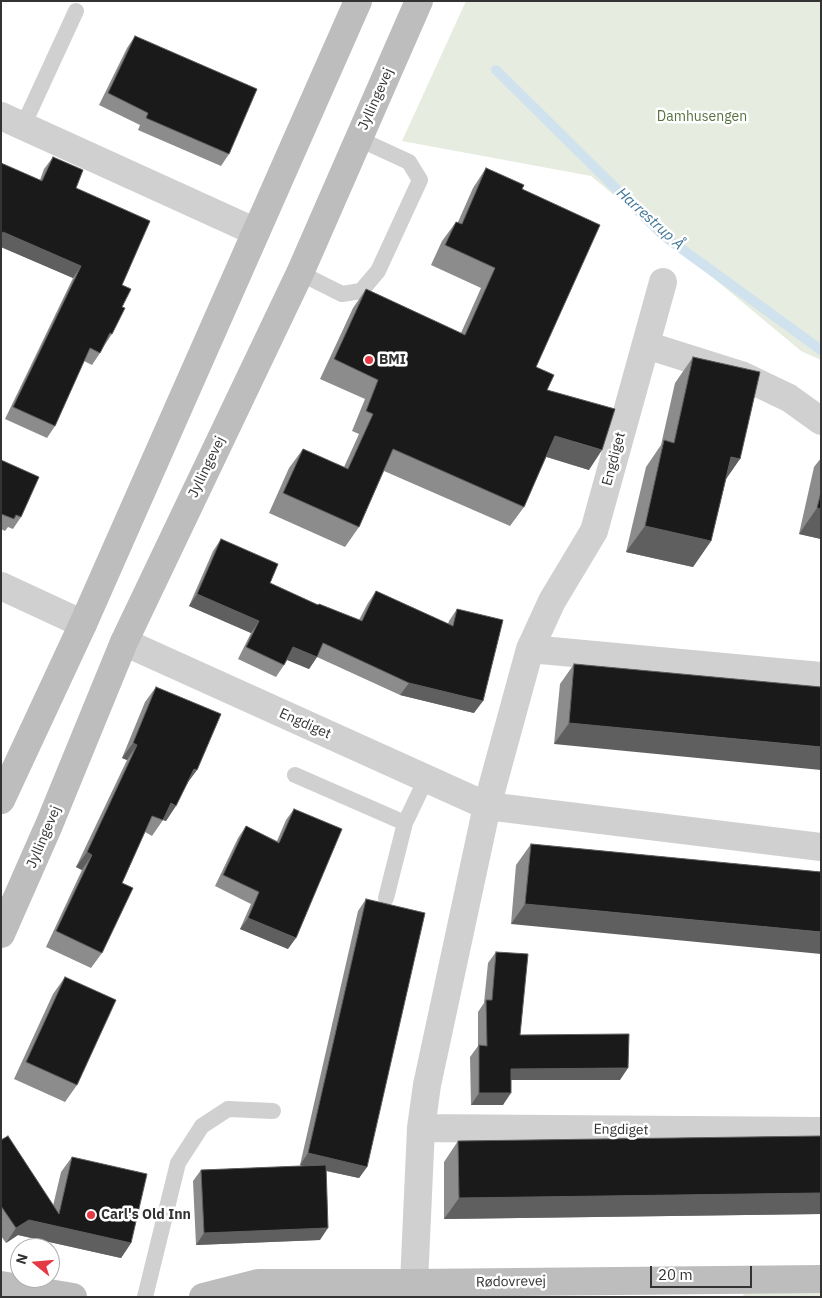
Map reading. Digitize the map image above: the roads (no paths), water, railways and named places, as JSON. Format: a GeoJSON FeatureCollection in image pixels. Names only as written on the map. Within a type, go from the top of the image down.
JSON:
{"type":"FeatureCollection","features":[{"type":"Feature","properties":{"kind":"street"},"geometry":{"type":"LineString","coordinates":[[1,800],[83,624],[358,1]]}},
{"type":"Feature","properties":{"kind":"street","name":"Jyllingevej"},"geometry":{"type":"LineString","coordinates":[[1,934],[49,825],[124,642],[300,273],[419,1]]}},
{"type":"Feature","properties":{"kind":"street"},"geometry":{"type":"LineString","coordinates":[[12,121],[256,232]]}},
{"type":"Feature","properties":{"kind":"street","name":"Engdiget"},"geometry":{"type":"LineString","coordinates":[[415,1290],[421,1128],[427,1084],[487,806],[530,649],[552,601],[594,531],[663,282]]}},
{"type":"Feature","properties":{"kind":"street"},"geometry":{"type":"LineString","coordinates":[[646,345],[741,375],[788,398],[821,422]]}},
{"type":"Feature","properties":{"kind":"street"},"geometry":{"type":"LineString","coordinates":[[1,586],[83,624]]}},
{"type":"Feature","properties":{"kind":"street","name":"Engdiget"},"geometry":{"type":"LineString","coordinates":[[124,642],[487,806],[821,846]]}},
{"type":"Feature","properties":{"kind":"street"},"geometry":{"type":"LineString","coordinates":[[530,649],[821,676]]}},
{"type":"Feature","properties":{"kind":"street","name":"Engdiget"},"geometry":{"type":"LineString","coordinates":[[421,1128],[821,1131]]}},
{"type":"Feature","properties":{"kind":"street","name":"Rødovrevej"},"geometry":{"type":"LineString","coordinates":[[203,1297],[258,1283],[415,1290],[725,1289],[821,1279]]}},
{"type":"Feature","properties":{"kind":"street"},"geometry":{"type":"LineString","coordinates":[[1,1285],[73,1297]]}},
{"type":"Feature","properties":{"kind":"lane"},"geometry":{"type":"LineString","coordinates":[[12,121],[76,11]]}},
{"type":"Feature","properties":{"kind":"lane"},"geometry":{"type":"LineString","coordinates":[[300,273],[342,294],[361,291],[378,271],[420,180],[409,162],[359,139]]}},
{"type":"Feature","properties":{"kind":"lane"},"geometry":{"type":"LineString","coordinates":[[295,775],[405,823]]}},
{"type":"Feature","properties":{"kind":"lane"},"geometry":{"type":"LineString","coordinates":[[386,898],[405,823],[426,779]]}},
{"type":"Feature","properties":{"kind":"lane"},"geometry":{"type":"LineString","coordinates":[[145,1297],[178,1163],[202,1126],[228,1109],[273,1111]]}},
{"type":"Feature","properties":{"kind":"waterway","name":"Harrestrup Å"},"geometry":{"type":"LineString","coordinates":[[496,70],[664,236],[821,350]]}},
{"type":"Feature","properties":{"kind":"place","name":"BMI"},"geometry":{"type":"Point","coordinates":[369,360]}},
{"type":"Feature","properties":{"kind":"place","name":"Carl's Old Inn"},"geometry":{"type":"Point","coordinates":[91,1215]}},
{"type":"Feature","properties":{"kind":"park label","name":"Damhusengen"},"geometry":{"type":"Point","coordinates":[702,117]}}]}
